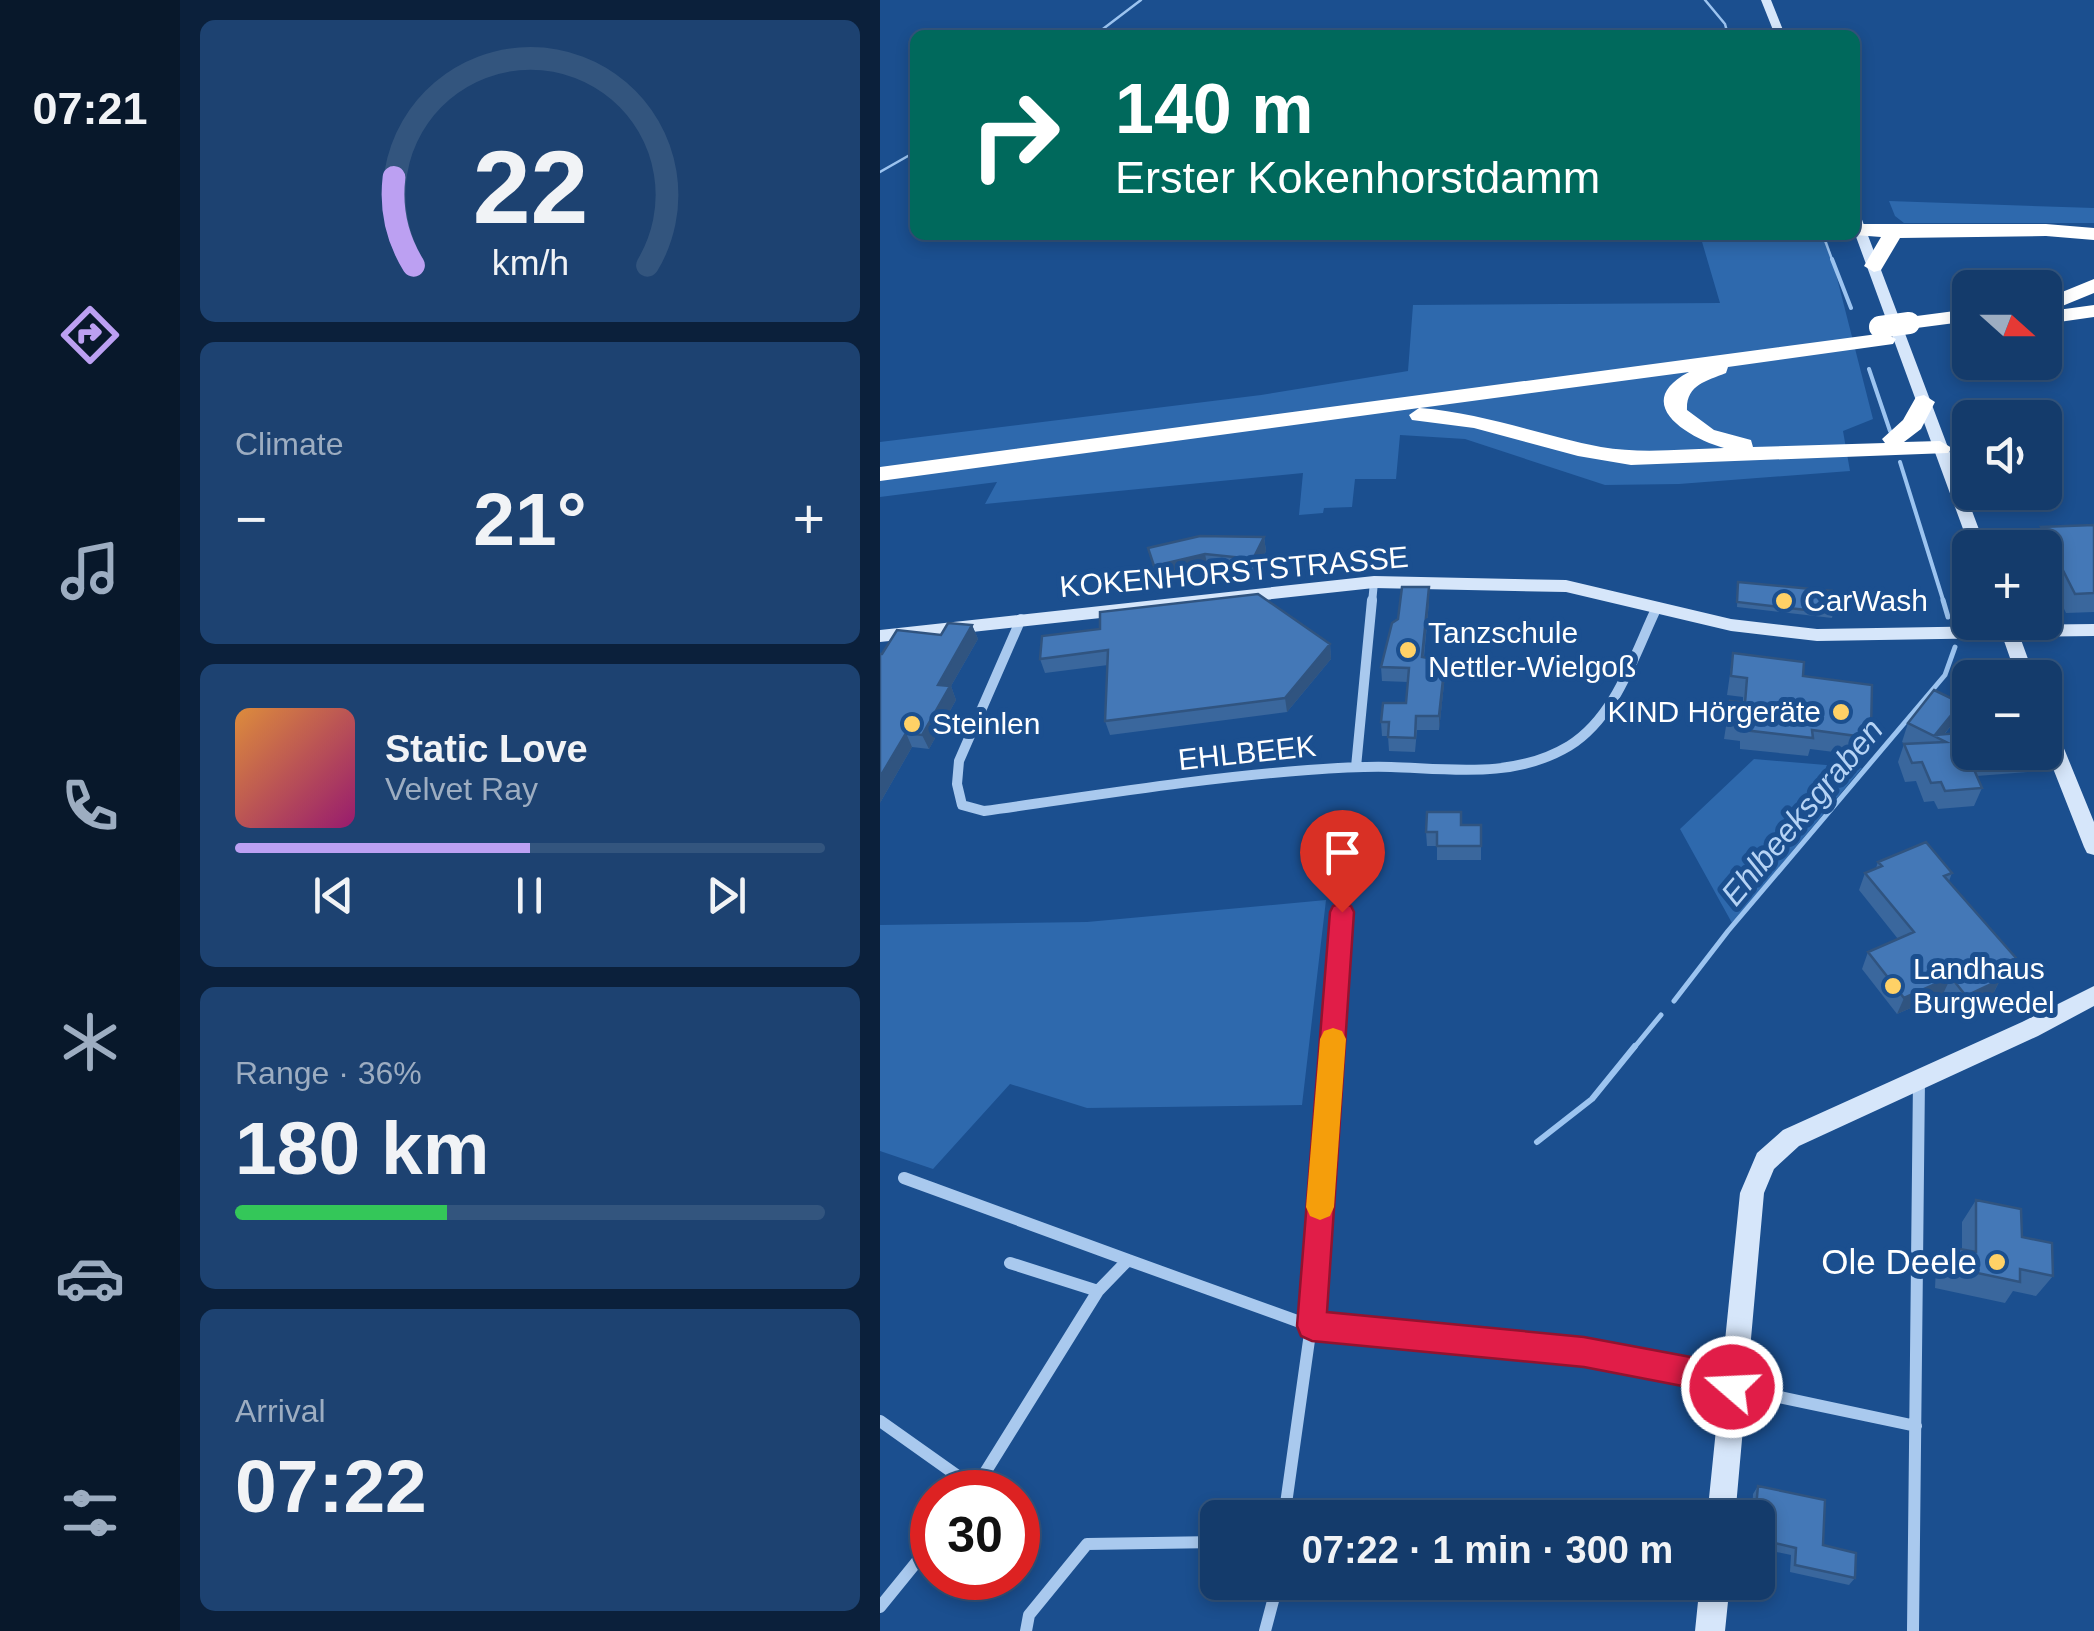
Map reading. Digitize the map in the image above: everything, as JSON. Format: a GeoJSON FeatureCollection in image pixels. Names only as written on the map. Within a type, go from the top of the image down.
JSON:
{"type":"FeatureCollection","features":[{"type":"Feature","properties":{"kind":"highway"},"geometry":{"type":"LineString","coordinates":[[1860,228],[1890,238],[1912,233]]}},
{"type":"Feature","properties":{"kind":"highway"},"geometry":{"type":"LineString","coordinates":[[1860,228],[1912,233],[2094,234]]}},
{"type":"Feature","properties":{"kind":"highway"},"geometry":{"type":"LineString","coordinates":[[2026,231],[2066,239],[2094,254]]}},
{"type":"Feature","properties":{"kind":"highway"},"geometry":{"type":"LineString","coordinates":[[1874,266],[1890,238]]}},
{"type":"Feature","properties":{"kind":"highway"},"geometry":{"type":"LineString","coordinates":[[2062,301],[2094,285]]}},
{"type":"Feature","properties":{"kind":"highway"},"geometry":{"type":"LineString","coordinates":[[2062,306],[2094,299]]}},
{"type":"Feature","properties":{"kind":"highway"},"geometry":{"type":"LineString","coordinates":[[2062,310],[2094,311]]}},
{"type":"Feature","properties":{"kind":"highway"},"geometry":{"type":"LineString","coordinates":[[880,460],[1883,333],[1952,319]]}},
{"type":"Feature","properties":{"kind":"highway"},"geometry":{"type":"LineString","coordinates":[[1912,329],[1952,328]]}},
{"type":"Feature","properties":{"kind":"highway"},"geometry":{"type":"LineString","coordinates":[[880,474],[1357,412],[1738,358],[1883,333]]}},
{"type":"Feature","properties":{"kind":"highway"},"geometry":{"type":"LineString","coordinates":[[1738,358],[1695,377],[1678,392],[1677,411],[1699,434],[1743,445],[1894,439],[1938,442]]}},
{"type":"Feature","properties":{"kind":"highway"},"geometry":{"type":"LineString","coordinates":[[1894,439],[1914,424],[1924,402]]}},
{"type":"Feature","properties":{"kind":"highway"},"geometry":{"type":"LineString","coordinates":[[1357,412],[1476,421],[1591,452],[1631,458],[1938,442]]}},
{"type":"Feature","properties":{"kind":"main road"},"geometry":{"type":"LineString","coordinates":[[1766,0],[1778,30]]}},
{"type":"Feature","properties":{"kind":"main road"},"geometry":{"type":"LineString","coordinates":[[1860,231],[1971,530]]}},
{"type":"Feature","properties":{"kind":"main road","name":"KOKENHORSTSTRASSE"},"geometry":{"type":"LineString","coordinates":[[880,636],[1374,582],[1536,583],[1588,590],[1731,625],[1792,634],[1952,626]]}},
{"type":"Feature","properties":{"kind":"main road"},"geometry":{"type":"LineString","coordinates":[[2062,628],[2071,631]]}},
{"type":"Feature","properties":{"kind":"main road","name":"KOKENHORSTSTRASSE"},"geometry":{"type":"LineString","coordinates":[[2062,630],[2094,630]]}},
{"type":"Feature","properties":{"kind":"main road"},"geometry":{"type":"LineString","coordinates":[[2062,767],[2094,847]]}},
{"type":"Feature","properties":{"kind":"main road"},"geometry":{"type":"LineString","coordinates":[[1723,1500],[1752,1193],[1758,1169],[1774,1149],[1791,1138],[2030,1029],[2094,995]]}},
{"type":"Feature","properties":{"kind":"main road"},"geometry":{"type":"LineString","coordinates":[[1710,1631],[1713,1600]]}},
{"type":"Feature","properties":{"kind":"street"},"geometry":{"type":"LineString","coordinates":[[1356,767],[1374,582]]}},
{"type":"Feature","properties":{"kind":"street","name":"EHLBEEK"},"geometry":{"type":"LineString","coordinates":[[1021,619],[970,725],[957,778],[962,805],[984,811],[1216,780],[1356,767],[1496,768],[1554,754],[1581,737],[1604,713],[1657,607]]}},
{"type":"Feature","properties":{"kind":"street"},"geometry":{"type":"LineString","coordinates":[[1287,1500],[1312,1326],[1342,912]]}},
{"type":"Feature","properties":{"kind":"street"},"geometry":{"type":"LineString","coordinates":[[1913,1631],[1919,1079]]}},
{"type":"Feature","properties":{"kind":"street"},"geometry":{"type":"LineString","coordinates":[[904,1178],[1312,1326],[1584,1352],[1712,1376],[1732,1387],[1916,1426]]}},
{"type":"Feature","properties":{"kind":"street"},"geometry":{"type":"LineString","coordinates":[[987,1470],[1098,1291],[1128,1260]]}},
{"type":"Feature","properties":{"kind":"street"},"geometry":{"type":"LineString","coordinates":[[1010,1263],[1098,1291]]}},
{"type":"Feature","properties":{"kind":"street"},"geometry":{"type":"LineString","coordinates":[[880,1421],[946,1470]]}},
{"type":"Feature","properties":{"kind":"street"},"geometry":{"type":"LineString","coordinates":[[1026,1631],[1029,1615],[1088,1544],[1200,1542]]}},
{"type":"Feature","properties":{"kind":"street"},"geometry":{"type":"LineString","coordinates":[[880,1608],[910,1570]]}},
{"type":"Feature","properties":{"kind":"street"},"geometry":{"type":"LineString","coordinates":[[1265,1631],[1273,1600]]}},
{"type":"Feature","properties":{"kind":"shaded area"},"geometry":{"type":"Polygon","coordinates":[[[1889,201],[2094,208],[2094,223],[1904,223],[1895,216],[1889,201]]]}},
{"type":"Feature","properties":{"kind":"shaded area"},"geometry":{"type":"Polygon","coordinates":[[[1701,240],[1827,240],[1873,419],[1843,431],[1850,471],[1679,484],[1605,485],[1465,439],[1400,435],[1396,479],[1355,479],[1352,507],[1324,508],[1323,513],[1299,515],[1303,473],[985,504],[997,482],[880,497],[880,442],[1261,395],[1408,371],[1413,305],[1720,303],[1701,240]]]}},
{"type":"Feature","properties":{"kind":"shaded area"},"geometry":{"type":"Polygon","coordinates":[[[1754,759],[1862,768],[1732,923],[1680,829],[1754,759]]]}},
{"type":"Feature","properties":{"kind":"shaded area"},"geometry":{"type":"Polygon","coordinates":[[[1326,900],[1302,1105],[1087,1108],[1010,1084],[933,1169],[880,1151],[880,925],[1087,922],[1326,900]]]}},
{"type":"Feature","properties":{"kind":"building"},"geometry":{"type":"Polygon","coordinates":[[[2094,525],[2094,593],[2075,594],[2062,568],[2062,530],[2041,527],[2094,525]]]}},
{"type":"Feature","properties":{"kind":"building"},"geometry":{"type":"Polygon","coordinates":[[[1200,536],[1264,537],[1253,559],[1205,554],[1154,566],[1148,548],[1200,536]]]}},
{"type":"Feature","properties":{"kind":"building","name":"CarWash"},"geometry":{"type":"Polygon","coordinates":[[[1738,582],[1832,591],[1833,613],[1737,602],[1738,582]]]}},
{"type":"Feature","properties":{"kind":"building"},"geometry":{"type":"Polygon","coordinates":[[[1402,587],[1429,587],[1422,657],[1445,661],[1439,716],[1416,716],[1415,738],[1388,737],[1389,722],[1381,722],[1383,703],[1406,703],[1409,668],[1381,667],[1392,623],[1398,619],[1402,587]]]}},
{"type":"Feature","properties":{"kind":"building"},"geometry":{"type":"Polygon","coordinates":[[[1258,594],[1330,644],[1285,698],[1105,721],[1108,650],[1040,659],[1042,636],[1100,629],[1100,612],[1258,594]]]}},
{"type":"Feature","properties":{"kind":"building","name":"Steinlen"},"geometry":{"type":"Polygon","coordinates":[[[948,623],[972,625],[938,685],[950,686],[922,735],[906,733],[880,777],[880,654],[897,630],[941,635],[948,623]]]}},
{"type":"Feature","properties":{"kind":"building"},"geometry":{"type":"Polygon","coordinates":[[[1733,653],[1804,662],[1803,676],[1872,685],[1871,731],[1864,731],[1864,737],[1812,730],[1813,738],[1744,730],[1743,722],[1728,720],[1730,701],[1745,703],[1747,678],[1731,676],[1733,653]]]}},
{"type":"Feature","properties":{"kind":"building"},"geometry":{"type":"Polygon","coordinates":[[[1934,690],[1952,699],[1952,714],[1935,735],[1952,734],[1952,770],[1974,770],[1982,788],[1945,791],[1941,782],[1931,783],[1922,762],[1912,763],[1904,744],[1946,742],[1908,723],[1934,690]]]}},
{"type":"Feature","properties":{"kind":"building"},"geometry":{"type":"Polygon","coordinates":[[[1427,812],[1461,812],[1461,825],[1481,825],[1481,846],[1437,846],[1437,832],[1426,832],[1427,812]]]}},
{"type":"Feature","properties":{"kind":"building"},"geometry":{"type":"Polygon","coordinates":[[[1926,842],[1952,873],[1944,876],[2016,958],[1991,969],[2000,980],[1966,996],[1951,977],[1904,998],[1868,952],[1914,932],[1865,873],[1882,866],[1878,862],[1926,842]]]}},
{"type":"Feature","properties":{"kind":"building"},"geometry":{"type":"Polygon","coordinates":[[[1976,1200],[2021,1209],[2022,1237],[2052,1243],[2053,1276],[2020,1269],[2020,1282],[1949,1267],[1949,1247],[1976,1252],[1976,1200]]]}},
{"type":"Feature","properties":{"kind":"building"},"geometry":{"type":"Polygon","coordinates":[[[1758,1486],[1825,1500],[1823,1545],[1856,1553],[1855,1578],[1795,1565],[1796,1548],[1775,1543],[1775,1500],[1757,1500],[1758,1486]]]}},
{"type":"Feature","properties":{"kind":"waterway"},"geometry":{"type":"LineString","coordinates":[[1102,30],[1141,0]]}},
{"type":"Feature","properties":{"kind":"waterway","name":"Ehlbeeksgraben"},"geometry":{"type":"LineString","coordinates":[[1705,0],[1727,30]]}},
{"type":"Feature","properties":{"kind":"waterway"},"geometry":{"type":"LineString","coordinates":[[880,172],[910,155]]}},
{"type":"Feature","properties":{"kind":"waterway","name":"Ehlbeeksgraben"},"geometry":{"type":"LineString","coordinates":[[1825,240],[1833,262]]}},
{"type":"Feature","properties":{"kind":"waterway","name":"Ehlbeeksgraben"},"geometry":{"type":"LineString","coordinates":[[1832,259],[1851,308]]}},
{"type":"Feature","properties":{"kind":"waterway","name":"Ehlbeeksgraben"},"geometry":{"type":"LineString","coordinates":[[1869,369],[1890,431]]}},
{"type":"Feature","properties":{"kind":"waterway","name":"Ehlbeeksgraben"},"geometry":{"type":"LineString","coordinates":[[1900,462],[1944,603]]}},
{"type":"Feature","properties":{"kind":"waterway","name":"Ehlbeeksgraben"},"geometry":{"type":"LineString","coordinates":[[1943,600],[1948,617]]}},
{"type":"Feature","properties":{"kind":"waterway","name":"Ehlbeeksgraben"},"geometry":{"type":"LineString","coordinates":[[1674,1001],[1728,931],[1945,675],[1955,647]]}},
{"type":"Feature","properties":{"kind":"waterway","name":"Ehlbeeksgraben"},"geometry":{"type":"LineString","coordinates":[[1633,1049],[1661,1015]]}},
{"type":"Feature","properties":{"kind":"waterway","name":"Ehlbeeksgraben"},"geometry":{"type":"LineString","coordinates":[[1537,1142],[1592,1099],[1635,1046]]}},
{"type":"Feature","properties":{"kind":"slow traffic"},"geometry":{"type":"LineString","coordinates":[[1320,1207],[1333,1039]]}},
{"type":"Feature","properties":{"kind":"place","name":"CarWash"},"geometry":{"type":"Point","coordinates":[1784,601]}},
{"type":"Feature","properties":{"kind":"place","name":"Tanzschule Nettler-Wielgoß"},"geometry":{"type":"Point","coordinates":[1408,650]}},
{"type":"Feature","properties":{"kind":"place","name":"KIND Hörgeräte"},"geometry":{"type":"Point","coordinates":[1841,712]}},
{"type":"Feature","properties":{"kind":"place","name":"Steinlen"},"geometry":{"type":"Point","coordinates":[912,724]}},
{"type":"Feature","properties":{"kind":"place","name":"Landhaus Burgwedel"},"geometry":{"type":"Point","coordinates":[1893,986]}},
{"type":"Feature","properties":{"kind":"place","name":"Ole Deele"},"geometry":{"type":"Point","coordinates":[1997,1262]}},
{"type":"Feature","properties":{"kind":"route"},"geometry":{"type":"LineString","coordinates":[[1342,912],[1312,1326],[1584,1352],[1712,1376],[1732,1387]]}}]}
